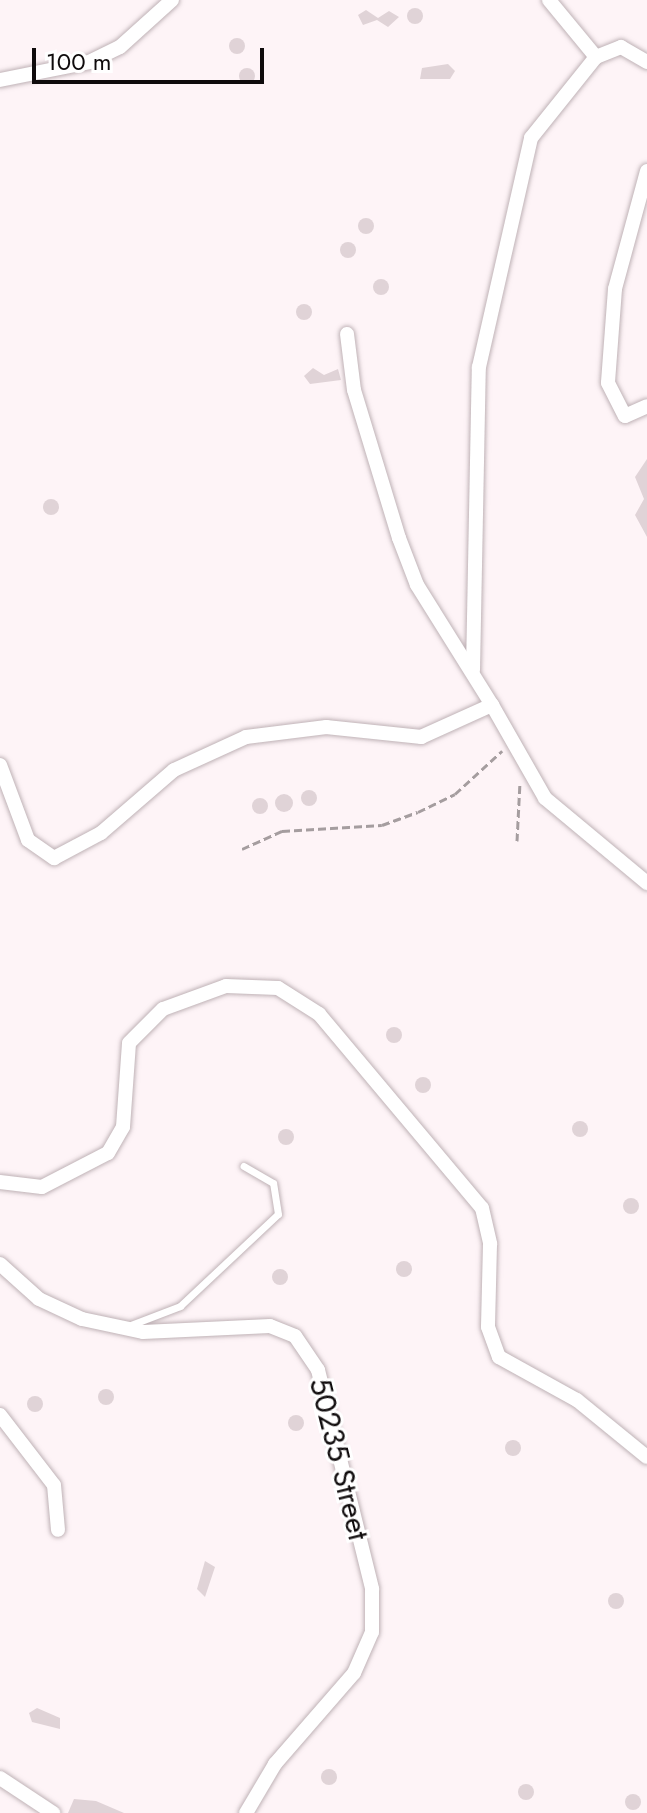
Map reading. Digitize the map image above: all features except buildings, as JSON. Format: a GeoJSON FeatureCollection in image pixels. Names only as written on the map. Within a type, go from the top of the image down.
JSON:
{"type":"FeatureCollection","features":[{"type":"Feature","properties":{"kind":"street"},"geometry":{"type":"LineString","coordinates":[[0,80],[99,57],[172,0]]}},
{"type":"Feature","properties":{"kind":"street"},"geometry":{"type":"LineString","coordinates":[[549,0],[596,57]]}},
{"type":"Feature","properties":{"kind":"street"},"geometry":{"type":"LineString","coordinates":[[473,670],[479,367],[531,138],[596,57],[621,47],[647,62]]}},
{"type":"Feature","properties":{"kind":"street"},"geometry":{"type":"LineString","coordinates":[[647,171],[615,289],[608,383],[625,416],[647,406]]}},
{"type":"Feature","properties":{"kind":"street"},"geometry":{"type":"LineString","coordinates":[[347,334],[354,390],[399,538],[417,585],[473,670],[545,798],[647,883]]}},
{"type":"Feature","properties":{"kind":"street"},"geometry":{"type":"LineString","coordinates":[[0,765],[28,840],[54,858],[101,833],[174,770],[246,737],[326,727],[421,737],[492,705]]}},
{"type":"Feature","properties":{"kind":"street"},"geometry":{"type":"LineString","coordinates":[[0,1182],[42,1187],[108,1153],[123,1127],[129,1043],[163,1009],[226,986],[278,988],[328,1023],[482,1208],[490,1244],[488,1327],[499,1357],[577,1400],[647,1457]]}},
{"type":"Feature","properties":{"kind":"street","name":"50235 Street"},"geometry":{"type":"LineString","coordinates":[[0,1264],[39,1299],[122,1328],[270,1326],[310,1353],[322,1387],[372,1589],[372,1632],[354,1673],[275,1764],[246,1813]]}},
{"type":"Feature","properties":{"kind":"street"},"geometry":{"type":"LineString","coordinates":[[0,1415],[54,1485],[58,1530]]}},
{"type":"Feature","properties":{"kind":"street"},"geometry":{"type":"LineString","coordinates":[[0,1778],[53,1813]]}},
{"type":"Feature","properties":{"kind":"lane"},"geometry":{"type":"LineString","coordinates":[[122,1328],[180,1306],[278,1214],[273,1183],[243,1166]]}},
{"type":"Feature","properties":{"kind":"path"},"geometry":{"type":"LineString","coordinates":[[242,849],[282,831],[382,825],[418,812],[455,794],[512,743]]}},
{"type":"Feature","properties":{"kind":"path"},"geometry":{"type":"LineString","coordinates":[[517,841],[521,758]]}}]}
